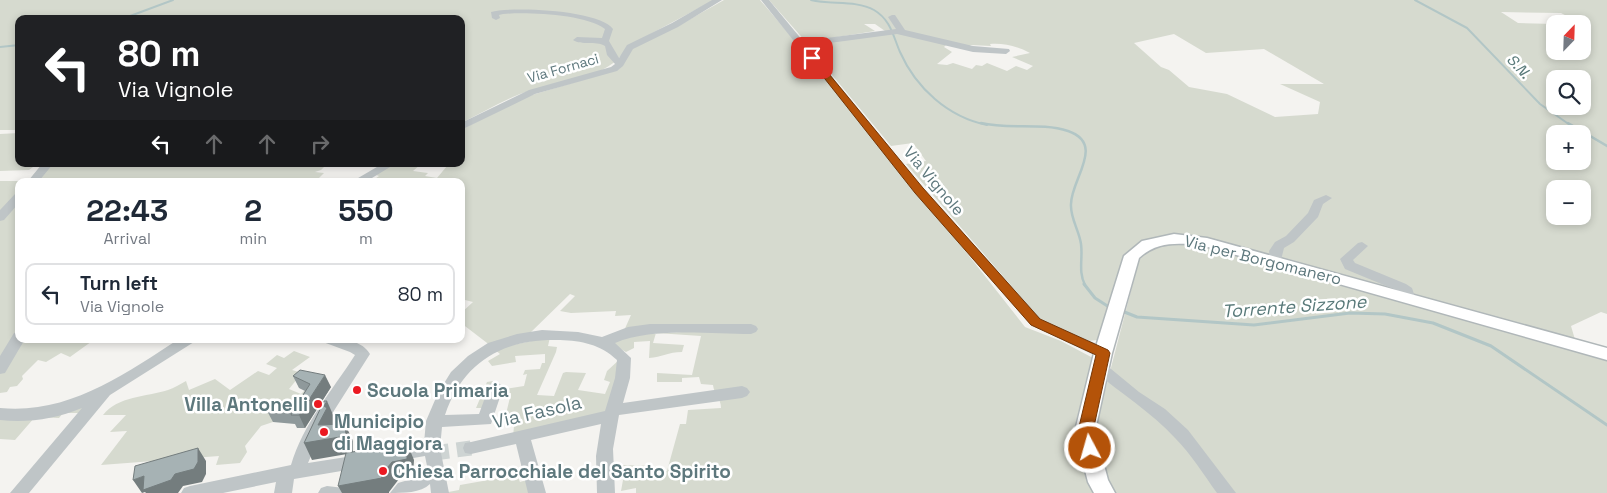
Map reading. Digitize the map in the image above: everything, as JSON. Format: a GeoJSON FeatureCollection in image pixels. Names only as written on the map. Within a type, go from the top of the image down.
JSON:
{"type":"FeatureCollection","features":[{"type":"Feature","properties":{"kind":"main road","name":"Via per Borgomanero"},"geometry":{"type":"LineString","coordinates":[[1106,493],[1098,482],[1086,431],[1102,361],[1132,256],[1136,251],[1159,239],[1202,241],[1607,354]]}},
{"type":"Feature","properties":{"kind":"street","name":"Via Fornaci"},"geometry":{"type":"LineString","coordinates":[[465,125],[532,92],[605,72],[620,64],[630,46],[675,25],[718,0]]}},
{"type":"Feature","properties":{"kind":"street","name":"Via Vignole"},"geometry":{"type":"LineString","coordinates":[[765,0],[919,190],[1036,322],[1102,361],[1134,396],[1159,413],[1182,434],[1227,493]]}},
{"type":"Feature","properties":{"kind":"street"},"geometry":{"type":"LineString","coordinates":[[496,18],[494,14],[496,12],[512,10],[587,18],[607,26],[609,29],[605,42]]}},
{"type":"Feature","properties":{"kind":"street"},"geometry":{"type":"LineString","coordinates":[[892,17],[901,29],[896,32]]}},
{"type":"Feature","properties":{"kind":"street"},"geometry":{"type":"LineString","coordinates":[[801,44],[896,32],[973,49],[1006,51]]}},
{"type":"Feature","properties":{"kind":"street"},"geometry":{"type":"LineString","coordinates":[[577,40],[605,42],[609,45],[611,55],[620,64]]}},
{"type":"Feature","properties":{"kind":"street"},"geometry":{"type":"LineString","coordinates":[[35,178],[45,167]]}},
{"type":"Feature","properties":{"kind":"street"},"geometry":{"type":"LineString","coordinates":[[365,178],[385,167]]}},
{"type":"Feature","properties":{"kind":"street"},"geometry":{"type":"LineString","coordinates":[[1274,261],[1279,245],[1290,239],[1314,214],[1318,202],[1326,198]]}},
{"type":"Feature","properties":{"kind":"street"},"geometry":{"type":"LineString","coordinates":[[0,216],[15,200]]}},
{"type":"Feature","properties":{"kind":"street"},"geometry":{"type":"LineString","coordinates":[[1362,246],[1346,259],[1350,266],[1401,287],[1407,291],[1408,297]]}},
{"type":"Feature","properties":{"kind":"street"},"geometry":{"type":"LineString","coordinates":[[605,342],[628,332],[650,329],[751,329]]}},
{"type":"Feature","properties":{"kind":"street"},"geometry":{"type":"LineString","coordinates":[[440,493],[432,448],[434,421],[443,398],[468,362],[492,346],[532,334],[563,335],[605,342],[624,358],[625,373],[612,413],[604,461],[606,493]]}},
{"type":"Feature","properties":{"kind":"street"},"geometry":{"type":"LineString","coordinates":[[0,369],[15,343]]}},
{"type":"Feature","properties":{"kind":"street"},"geometry":{"type":"LineString","coordinates":[[0,414],[30,416],[48,413],[103,393],[182,343]]}},
{"type":"Feature","properties":{"kind":"street"},"geometry":{"type":"LineString","coordinates":[[283,493],[310,437],[363,354],[355,348],[340,343]]}},
{"type":"Feature","properties":{"kind":"street"},"geometry":{"type":"LineString","coordinates":[[434,421],[485,420],[495,388]]}},
{"type":"Feature","properties":{"kind":"street","name":"Via Fasola"},"geometry":{"type":"LineString","coordinates":[[472,448],[612,413],[742,392]]}},
{"type":"Feature","properties":{"kind":"street"},"geometry":{"type":"LineString","coordinates":[[19,493],[103,393]]}},
{"type":"Feature","properties":{"kind":"street"},"geometry":{"type":"LineString","coordinates":[[522,436],[537,493]]}},
{"type":"Feature","properties":{"kind":"street"},"geometry":{"type":"LineString","coordinates":[[190,493],[292,472],[432,448]]}},
{"type":"Feature","properties":{"kind":"street"},"geometry":{"type":"LineString","coordinates":[[399,493],[404,488],[421,483],[423,479],[438,475]]}},
{"type":"Feature","properties":{"kind":"street"},"geometry":{"type":"LineString","coordinates":[[327,493],[338,493]]}},
{"type":"Feature","properties":{"kind":"shaded area"},"geometry":{"type":"Polygon","coordinates":[[[0,0],[714,0],[628,46],[619,58],[608,67],[594,74],[520,94],[465,121],[465,15],[15,15],[15,130],[0,130],[0,0]]]}},
{"type":"Feature","properties":{"kind":"shaded area"},"geometry":{"type":"Polygon","coordinates":[[[724,0],[760,0],[859,116],[1025,327],[1061,341],[1093,358],[1096,493],[636,493],[636,488],[621,491],[623,480],[621,465],[655,466],[658,467],[658,471],[667,471],[680,424],[686,424],[688,410],[721,408],[713,385],[701,384],[699,377],[682,378],[682,382],[657,382],[657,373],[692,375],[701,336],[660,333],[750,328],[623,333],[631,315],[615,316],[616,311],[571,313],[560,311],[575,296],[570,294],[529,334],[491,346],[465,326],[465,309],[473,302],[465,300],[465,178],[437,178],[446,167],[465,167],[465,128],[522,98],[619,69],[634,46],[676,27],[724,0]]]}},
{"type":"Feature","properties":{"kind":"shaded area"},"geometry":{"type":"Polygon","coordinates":[[[769,0],[1607,0],[1607,314],[1601,312],[1571,326],[1576,343],[1223,244],[1199,238],[1173,235],[1149,239],[1129,253],[1115,297],[1108,339],[1088,341],[1040,319],[906,164],[926,161],[913,143],[891,146],[808,46],[830,41],[899,33],[948,43],[944,47],[952,52],[937,64],[947,65],[953,63],[972,69],[976,65],[982,66],[987,63],[1007,71],[1016,66],[1027,70],[1033,66],[1012,57],[1030,53],[1000,44],[990,44],[991,46],[971,45],[968,47],[906,32],[885,31],[875,24],[864,24],[875,31],[806,42],[769,0]],[[1174,34],[1134,43],[1161,67],[1169,70],[1189,87],[1227,94],[1275,117],[1318,114],[1320,102],[1280,84],[1324,84],[1264,49],[1206,53],[1174,34]]]}},
{"type":"Feature","properties":{"kind":"shaded area"},"geometry":{"type":"Polygon","coordinates":[[[15,133],[15,167],[33,167],[29,170],[0,171],[0,134],[15,133]]]}},
{"type":"Feature","properties":{"kind":"shaded area"},"geometry":{"type":"Polygon","coordinates":[[[49,167],[324,167],[315,172],[324,173],[319,178],[39,178],[49,167]]]}},
{"type":"Feature","properties":{"kind":"shaded area"},"geometry":{"type":"Polygon","coordinates":[[[388,167],[418,167],[413,171],[428,173],[425,176],[437,178],[376,178],[379,176],[373,174],[388,167]]]}},
{"type":"Feature","properties":{"kind":"shaded area"},"geometry":{"type":"Polygon","coordinates":[[[0,181],[15,181],[15,196],[0,212],[0,181]]]}},
{"type":"Feature","properties":{"kind":"shaded area"},"geometry":{"type":"Polygon","coordinates":[[[15,204],[15,343],[89,343],[70,357],[61,353],[46,362],[38,360],[22,376],[23,379],[17,386],[10,387],[7,392],[0,393],[0,219],[15,204]]]}},
{"type":"Feature","properties":{"kind":"shaded area"},"geometry":{"type":"Polygon","coordinates":[[[1186,241],[1410,302],[1607,360],[1607,493],[1109,493],[1094,433],[1139,260],[1152,245],[1186,241]]]}},
{"type":"Feature","properties":{"kind":"shaded area"},"geometry":{"type":"Polygon","coordinates":[[[656,334],[653,343],[684,345],[682,352],[649,358],[650,341],[634,342],[634,348],[626,352],[610,343],[631,335],[656,334]]]}},
{"type":"Feature","properties":{"kind":"shaded area"},"geometry":{"type":"Polygon","coordinates":[[[550,337],[548,346],[557,347],[556,352],[537,395],[554,396],[563,373],[566,372],[586,373],[578,390],[605,394],[610,382],[604,380],[607,371],[620,359],[610,415],[513,437],[515,415],[506,414],[511,393],[493,393],[485,408],[476,408],[487,382],[493,381],[493,386],[499,390],[524,386],[527,374],[523,375],[525,370],[540,369],[542,363],[545,363],[545,354],[515,356],[516,362],[492,366],[488,361],[500,354],[494,349],[550,337]]]}},
{"type":"Feature","properties":{"kind":"shaded area"},"geometry":{"type":"Polygon","coordinates":[[[294,351],[310,357],[292,370],[302,373],[289,389],[301,394],[304,391],[316,396],[280,413],[273,422],[261,426],[245,446],[247,452],[240,463],[216,465],[219,456],[101,465],[127,431],[110,432],[126,415],[103,415],[116,404],[168,390],[186,381],[189,390],[215,379],[230,390],[258,371],[269,375],[277,368],[266,364],[277,355],[284,358],[294,351]]]}},
{"type":"Feature","properties":{"kind":"shaded area"},"geometry":{"type":"Polygon","coordinates":[[[96,397],[80,413],[63,413],[59,418],[35,417],[15,440],[0,439],[0,418],[96,397]]]}},
{"type":"Feature","properties":{"kind":"shaded area"},"geometry":{"type":"Polygon","coordinates":[[[517,475],[520,482],[542,475],[543,480],[538,483],[540,493],[443,493],[459,490],[460,485],[517,475]]]}},
{"type":"Feature","properties":{"kind":"building"},"geometry":{"type":"Polygon","coordinates":[[[300,370],[325,375],[299,415],[291,415],[293,411],[266,409],[273,400],[298,403],[310,384],[293,376],[300,370]]]}},
{"type":"Feature","properties":{"kind":"building"},"geometry":{"type":"Polygon","coordinates":[[[324,401],[327,401],[324,406],[327,408],[318,425],[345,424],[346,436],[304,443],[324,401]]]}},
{"type":"Feature","properties":{"kind":"building"},"geometry":{"type":"Polygon","coordinates":[[[407,443],[407,459],[392,462],[381,475],[382,478],[338,486],[346,453],[407,443]]]}},
{"type":"Feature","properties":{"kind":"building"},"geometry":{"type":"Polygon","coordinates":[[[198,448],[198,462],[194,469],[175,474],[171,480],[143,490],[144,476],[133,480],[135,466],[198,448]]]}},
{"type":"Feature","properties":{"kind":"waterway","name":"S.N."},"geometry":{"type":"LineString","coordinates":[[133,15],[173,0]]}},
{"type":"Feature","properties":{"kind":"waterway","name":"Torrente Sizzone"},"geometry":{"type":"LineString","coordinates":[[811,0],[859,5],[880,14],[888,23],[907,65],[924,89],[947,108],[959,115],[987,125]]}},
{"type":"Feature","properties":{"kind":"waterway","name":"S.N."},"geometry":{"type":"LineString","coordinates":[[1415,0],[1467,28],[1540,104],[1570,125]]}},
{"type":"Feature","properties":{"kind":"waterway","name":"S.N."},"geometry":{"type":"LineString","coordinates":[[0,47],[15,45]]}},
{"type":"Feature","properties":{"kind":"waterway","name":"Torrente Sizzone"},"geometry":{"type":"LineString","coordinates":[[981,123],[1002,126],[1057,128],[1079,137],[1084,144],[1086,153],[1084,163],[1072,194],[1071,204],[1081,244],[1081,270],[1085,285]]}},
{"type":"Feature","properties":{"kind":"waterway","name":"S.N."},"geometry":{"type":"LineString","coordinates":[[1568,123],[1607,146]]}},
{"type":"Feature","properties":{"kind":"waterway","name":"Torrente Sizzone"},"geometry":{"type":"LineString","coordinates":[[1084,284],[1095,298],[1109,307]]}},
{"type":"Feature","properties":{"kind":"waterway","name":"Torrente Sizzone"},"geometry":{"type":"LineString","coordinates":[[1122,311],[1137,317],[1254,325],[1350,313],[1385,314],[1433,323],[1491,346],[1607,425]]}},
{"type":"Feature","properties":{"kind":"tunnel"},"geometry":{"type":"LineString","coordinates":[[434,453],[471,448]]}},
{"type":"Feature","properties":{"kind":"place","name":"Scuola Primaria"},"geometry":{"type":"Point","coordinates":[357,390]}},
{"type":"Feature","properties":{"kind":"place","name":"Villa Antonelli"},"geometry":{"type":"Point","coordinates":[318,404]}},
{"type":"Feature","properties":{"kind":"place","name":"Municipio di Maggiora"},"geometry":{"type":"Point","coordinates":[324,432]}},
{"type":"Feature","properties":{"kind":"place","name":"Chiesa Parrocchiale del Santo Spirito"},"geometry":{"type":"Point","coordinates":[383,471]}},
{"type":"Feature","properties":{"kind":"route"},"geometry":{"type":"LineString","coordinates":[[812,58],[919,190],[1036,322],[1104,353],[1086,431],[1090,448]]}}]}
